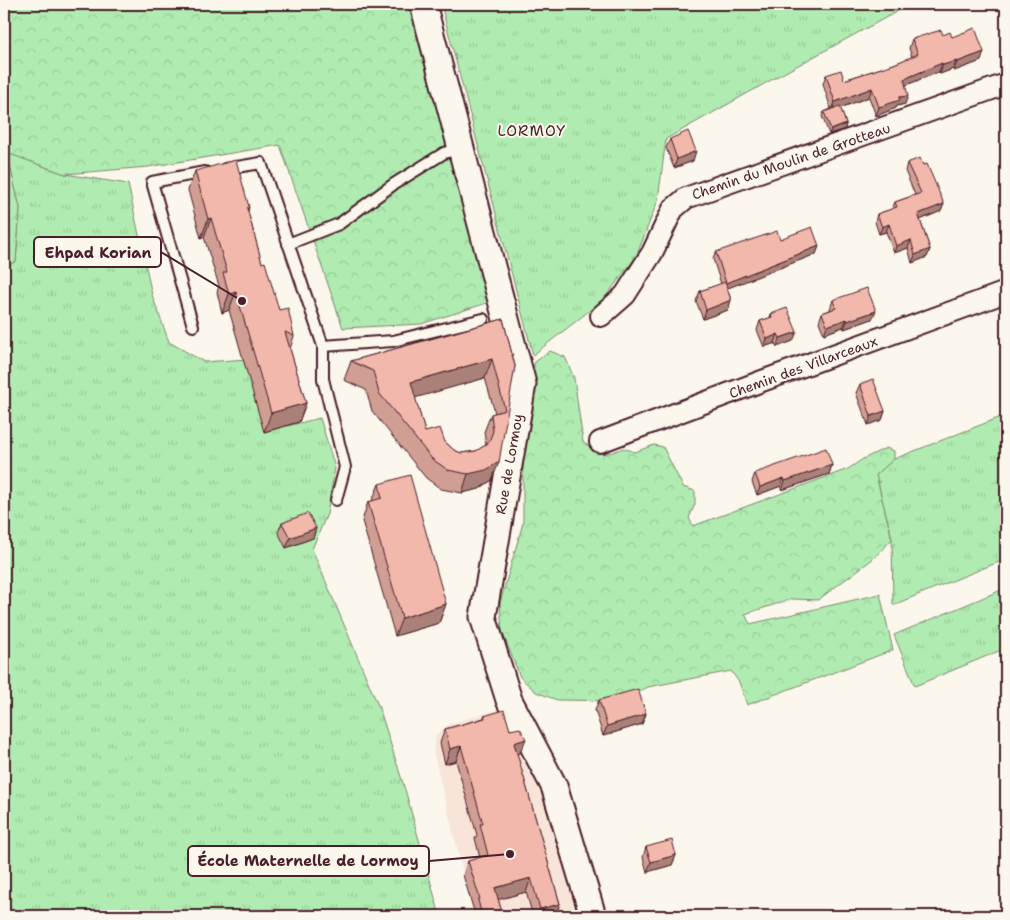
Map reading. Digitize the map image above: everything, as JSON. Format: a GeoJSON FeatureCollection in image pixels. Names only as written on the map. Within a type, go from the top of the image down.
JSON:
{"type":"FeatureCollection","features":[{"type":"Feature","properties":{"kind":"street","name":"Rue de Lormoy"},"geometry":{"type":"LineString","coordinates":[[423,4],[523,384],[483,617],[509,700],[554,786],[593,916]]}},
{"type":"Feature","properties":{"kind":"street","name":"Chemin du Moulin de Grotteau"},"geometry":{"type":"LineString","coordinates":[[601,316],[624,295],[652,253],[673,209],[686,198],[1006,84]]}},
{"type":"Feature","properties":{"kind":"street","name":"Chemin des Villarceaux"},"geometry":{"type":"LineString","coordinates":[[600,442],[1006,292]]}},
{"type":"Feature","properties":{"kind":"lane"},"geometry":{"type":"LineString","coordinates":[[288,244],[339,224],[394,184],[444,153],[461,148]]}},
{"type":"Feature","properties":{"kind":"lane"},"geometry":{"type":"LineString","coordinates":[[192,326],[152,182],[261,163],[323,346],[323,379],[346,467],[336,500]]}},
{"type":"Feature","properties":{"kind":"lane"},"geometry":{"type":"LineString","coordinates":[[323,346],[393,341],[483,320]]}},
{"type":"Feature","properties":{"kind":"shaded area"},"geometry":{"type":"Polygon","coordinates":[[[503,708],[544,793],[580,916],[474,916],[433,751],[436,735],[449,724],[503,708]]]}},
{"type":"Feature","properties":{"kind":"green space"},"geometry":{"type":"Polygon","coordinates":[[[4,4],[408,4],[490,302],[421,324],[343,328],[280,145],[148,167],[65,174],[7,153],[20,208],[16,261],[4,268],[4,4]]]}},
{"type":"Feature","properties":{"kind":"green space"},"geometry":{"type":"Polygon","coordinates":[[[441,4],[911,4],[666,139],[658,200],[636,257],[603,300],[533,355],[441,4]]]}},
{"type":"Feature","properties":{"kind":"green space"},"geometry":{"type":"Polygon","coordinates":[[[6,152],[65,174],[128,184],[152,295],[169,342],[204,362],[247,359],[267,431],[320,418],[335,468],[327,514],[312,549],[380,710],[406,793],[440,916],[4,916],[4,268],[16,261],[20,208],[6,152]]]}},
{"type":"Feature","properties":{"kind":"green space"},"geometry":{"type":"Polygon","coordinates":[[[550,351],[565,357],[574,378],[583,442],[597,452],[602,453],[611,453],[623,448],[635,452],[654,445],[663,447],[683,487],[695,491],[695,504],[689,518],[693,526],[848,469],[886,448],[894,451],[894,459],[876,475],[892,539],[874,558],[818,600],[792,599],[745,614],[750,624],[880,594],[893,650],[747,705],[739,682],[731,671],[648,687],[626,701],[557,700],[536,692],[520,677],[502,631],[500,603],[523,523],[523,469],[527,384],[535,362],[550,351]]]}},
{"type":"Feature","properties":{"kind":"green space"},"geometry":{"type":"Polygon","coordinates":[[[1006,415],[1006,559],[893,605],[892,539],[876,475],[894,459],[1006,415]]]}},
{"type":"Feature","properties":{"kind":"green space"},"geometry":{"type":"Polygon","coordinates":[[[1006,588],[1006,648],[915,686],[894,635],[1006,588]]]}},
{"type":"Feature","properties":{"kind":"building"},"geometry":{"type":"Polygon","coordinates":[[[975,28],[984,52],[957,62],[943,65],[942,63],[904,79],[908,96],[899,97],[900,100],[879,107],[872,88],[835,102],[826,75],[841,70],[844,80],[918,54],[912,39],[941,30],[943,35],[950,32],[952,37],[975,28]]]}},
{"type":"Feature","properties":{"kind":"building"},"geometry":{"type":"Polygon","coordinates":[[[840,106],[846,124],[831,130],[824,112],[840,106]]]}},
{"type":"Feature","properties":{"kind":"building"},"geometry":{"type":"Polygon","coordinates":[[[688,131],[696,151],[677,159],[670,139],[688,131]]]}},
{"type":"Feature","properties":{"kind":"building"},"geometry":{"type":"Polygon","coordinates":[[[920,158],[923,165],[927,164],[944,204],[918,214],[930,249],[915,255],[911,240],[896,246],[889,224],[882,227],[877,214],[897,207],[895,202],[921,193],[907,163],[920,158]]]}},
{"type":"Feature","properties":{"kind":"building"},"geometry":{"type":"Polygon","coordinates":[[[236,160],[262,263],[265,262],[279,310],[288,308],[294,336],[285,332],[306,403],[271,413],[236,292],[229,294],[223,273],[227,272],[211,218],[208,219],[195,171],[236,160]]]}},
{"type":"Feature","properties":{"kind":"building"},"geometry":{"type":"Polygon","coordinates":[[[812,227],[819,246],[726,283],[716,252],[777,231],[780,239],[812,227]]]}},
{"type":"Feature","properties":{"kind":"building"},"geometry":{"type":"Polygon","coordinates":[[[725,282],[731,300],[706,310],[700,291],[725,282]]]}},
{"type":"Feature","properties":{"kind":"building"},"geometry":{"type":"Polygon","coordinates":[[[867,288],[876,311],[827,326],[822,313],[836,308],[833,300],[867,288]]]}},
{"type":"Feature","properties":{"kind":"building"},"geometry":{"type":"Polygon","coordinates":[[[787,308],[797,332],[780,338],[778,334],[767,339],[760,321],[772,317],[771,314],[787,308]]]}},
{"type":"Feature","properties":{"kind":"building"},"geometry":{"type":"Polygon","coordinates":[[[503,319],[515,366],[499,462],[486,470],[468,474],[448,470],[432,459],[379,393],[373,371],[351,361],[503,319]],[[492,359],[411,382],[425,432],[440,428],[445,442],[461,453],[476,451],[487,444],[493,431],[491,414],[505,410],[492,359]]]}},
{"type":"Feature","properties":{"kind":"building"},"geometry":{"type":"Polygon","coordinates":[[[873,379],[885,411],[871,416],[860,384],[873,379]]]}},
{"type":"Feature","properties":{"kind":"building"},"geometry":{"type":"Polygon","coordinates":[[[826,448],[832,465],[785,481],[784,478],[760,487],[755,473],[826,448]]]}},
{"type":"Feature","properties":{"kind":"building"},"geometry":{"type":"Polygon","coordinates":[[[410,475],[446,604],[402,618],[368,502],[382,498],[379,484],[410,475]]]}},
{"type":"Feature","properties":{"kind":"building"},"geometry":{"type":"Polygon","coordinates":[[[308,513],[316,528],[290,538],[282,523],[308,513]]]}},
{"type":"Feature","properties":{"kind":"building"},"geometry":{"type":"Polygon","coordinates":[[[638,689],[646,714],[607,726],[599,700],[638,689]]]}},
{"type":"Feature","properties":{"kind":"building"},"geometry":{"type":"Polygon","coordinates":[[[504,710],[510,730],[520,728],[526,739],[514,743],[560,904],[540,909],[531,878],[495,888],[503,916],[482,916],[478,900],[480,899],[468,861],[488,855],[480,824],[483,824],[461,746],[450,749],[445,729],[485,718],[484,716],[504,710]]]}},
{"type":"Feature","properties":{"kind":"building"},"geometry":{"type":"Polygon","coordinates":[[[672,840],[676,855],[651,862],[646,847],[672,840]]]}},
{"type":"Feature","properties":{"kind":"place","name":"Ehpad Korian"},"geometry":{"type":"Point","coordinates":[242,301]}},
{"type":"Feature","properties":{"kind":"place","name":"École Maternelle de Lormoy"},"geometry":{"type":"Point","coordinates":[510,854]}},
{"type":"Feature","properties":{"kind":"district","name":"LORMOY"},"geometry":{"type":"Point","coordinates":[532,131]}}]}
